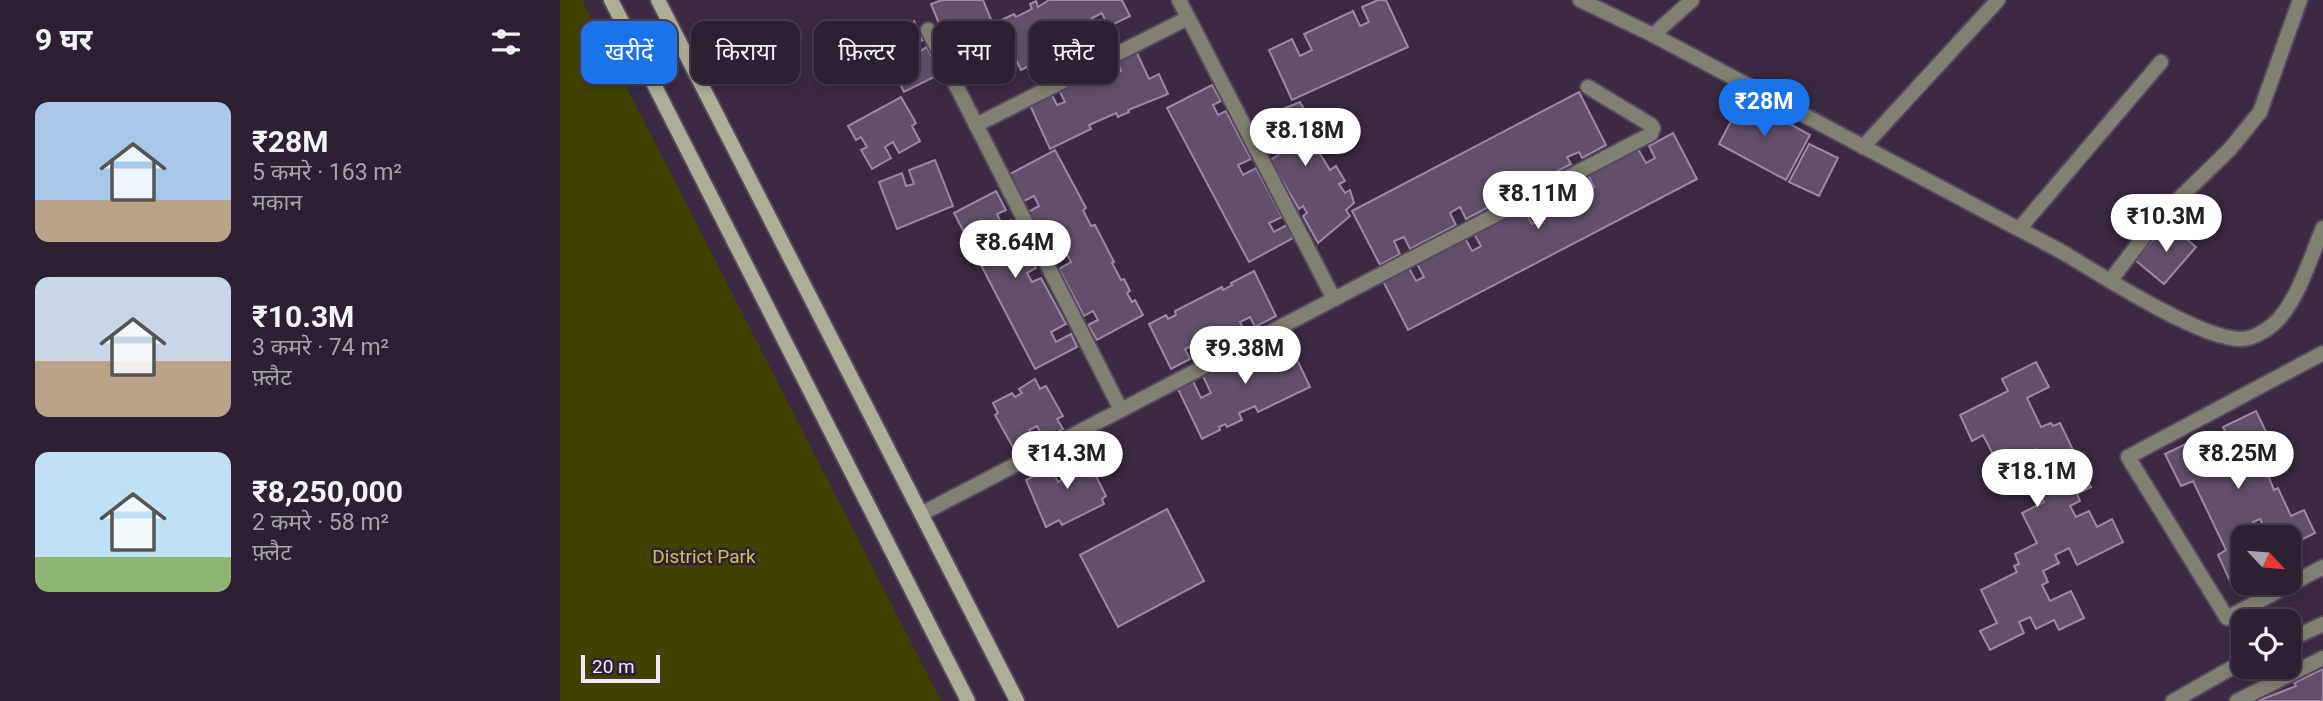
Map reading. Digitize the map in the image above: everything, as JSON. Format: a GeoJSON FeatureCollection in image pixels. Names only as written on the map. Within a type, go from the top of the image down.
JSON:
{"type":"FeatureCollection","features":[{"type":"Feature","properties":{"kind":"street"},"geometry":{"type":"LineString","coordinates":[[611,0],[968,701]]}},
{"type":"Feature","properties":{"kind":"street"},"geometry":{"type":"LineString","coordinates":[[658,0],[1017,701]]}},
{"type":"Feature","properties":{"kind":"street"},"geometry":{"type":"LineString","coordinates":[[1179,0],[1334,299]]}},
{"type":"Feature","properties":{"kind":"street"},"geometry":{"type":"LineString","coordinates":[[1580,0],[2020,229],[2187,322],[2224,336],[2243,339],[2258,334],[2281,317],[2298,289],[2323,228]]}},
{"type":"Feature","properties":{"kind":"street"},"geometry":{"type":"LineString","coordinates":[[1653,36],[1692,0]]}},
{"type":"Feature","properties":{"kind":"street"},"geometry":{"type":"LineString","coordinates":[[1863,147],[1998,0]]}},
{"type":"Feature","properties":{"kind":"street"},"geometry":{"type":"LineString","coordinates":[[2110,281],[2156,221],[2230,149],[2260,112],[2300,0]]}},
{"type":"Feature","properties":{"kind":"street"},"geometry":{"type":"LineString","coordinates":[[976,125],[1188,18]]}},
{"type":"Feature","properties":{"kind":"street"},"geometry":{"type":"LineString","coordinates":[[928,30],[1121,410]]}},
{"type":"Feature","properties":{"kind":"street"},"geometry":{"type":"LineString","coordinates":[[2020,229],[2161,62]]}},
{"type":"Feature","properties":{"kind":"street"},"geometry":{"type":"LineString","coordinates":[[921,514],[1651,134],[1651,125],[1588,87]]}},
{"type":"Feature","properties":{"kind":"street"},"geometry":{"type":"LineString","coordinates":[[2323,353],[2128,457],[2227,618],[2323,567]]}},
{"type":"Feature","properties":{"kind":"street"},"geometry":{"type":"LineString","coordinates":[[2301,634],[2323,624]]}},
{"type":"Feature","properties":{"kind":"street"},"geometry":{"type":"LineString","coordinates":[[2237,701],[2323,658]]}},
{"type":"Feature","properties":{"kind":"street"},"geometry":{"type":"LineString","coordinates":[[2172,701],[2231,669]]}},
{"type":"Feature","properties":{"kind":"green space","name":"District Park"},"geometry":{"type":"Polygon","coordinates":[[[560,0],[582,0],[593,21],[581,21],[581,84],[625,84],[941,701],[560,701],[560,0]]]}},
{"type":"Feature","properties":{"kind":"building"},"geometry":{"type":"Polygon","coordinates":[[[942,0],[983,0],[992,21],[938,21],[931,4],[942,0]]]}},
{"type":"Feature","properties":{"kind":"building"},"geometry":{"type":"Polygon","coordinates":[[[1049,0],[1122,0],[1130,16],[1118,22],[1105,21],[1102,13],[1092,18],[1093,21],[1029,21],[1029,66],[1021,70],[1015,58],[1015,21],[999,21],[1032,9],[1030,4],[1036,1],[1038,7],[1049,0]]]}},
{"type":"Feature","properties":{"kind":"building"},"geometry":{"type":"Polygon","coordinates":[[[1378,0],[1386,0],[1408,47],[1292,100],[1269,50],[1292,39],[1300,56],[1312,50],[1304,34],[1353,11],[1360,26],[1369,22],[1362,7],[1378,0]]]}},
{"type":"Feature","properties":{"kind":"building"},"geometry":{"type":"Polygon","coordinates":[[[927,47],[933,59],[933,78],[904,92],[900,84],[919,84],[919,52],[927,47]]]}},
{"type":"Feature","properties":{"kind":"building"},"geometry":{"type":"Polygon","coordinates":[[[1136,51],[1149,79],[1159,74],[1168,94],[1128,110],[1129,112],[1118,117],[1116,113],[1089,125],[1091,129],[1050,149],[1029,103],[1051,93],[1057,105],[1065,102],[1058,88],[1067,84],[1118,84],[1118,72],[1121,71],[1118,59],[1136,51]]]}},
{"type":"Feature","properties":{"kind":"building"},"geometry":{"type":"Polygon","coordinates":[[[1212,85],[1221,101],[1213,105],[1218,115],[1226,111],[1251,159],[1238,165],[1243,175],[1256,168],[1282,217],[1269,223],[1274,232],[1287,225],[1293,238],[1249,262],[1167,108],[1212,85]]]}},
{"type":"Feature","properties":{"kind":"building"},"geometry":{"type":"Polygon","coordinates":[[[1579,92],[1606,145],[1582,158],[1579,152],[1567,157],[1571,164],[1524,188],[1519,179],[1508,186],[1512,195],[1466,219],[1460,207],[1450,213],[1456,225],[1410,249],[1404,237],[1394,241],[1400,254],[1380,265],[1352,211],[1579,92]]]}},
{"type":"Feature","properties":{"kind":"building"},"geometry":{"type":"Polygon","coordinates":[[[901,97],[916,123],[912,126],[920,141],[899,153],[893,142],[885,147],[891,158],[872,169],[861,150],[867,147],[861,137],[856,140],[848,126],[901,97]]]}},
{"type":"Feature","properties":{"kind":"building"},"geometry":{"type":"Polygon","coordinates":[[[1743,98],[1810,135],[1786,180],[1719,144],[1743,98]]]}},
{"type":"Feature","properties":{"kind":"building"},"geometry":{"type":"Polygon","coordinates":[[[1300,102],[1326,148],[1319,152],[1330,170],[1336,166],[1345,181],[1339,184],[1345,193],[1350,190],[1354,203],[1346,210],[1350,216],[1318,243],[1303,216],[1307,213],[1303,206],[1299,209],[1270,160],[1280,154],[1276,147],[1266,153],[1248,123],[1300,102]]]}},
{"type":"Feature","properties":{"kind":"building"},"geometry":{"type":"Polygon","coordinates":[[[1673,133],[1697,179],[1408,330],[1382,279],[1408,266],[1416,281],[1424,277],[1416,262],[1464,236],[1472,251],[1481,246],[1473,232],[1523,206],[1532,224],[1541,220],[1532,201],[1578,178],[1585,192],[1594,187],[1587,173],[1637,147],[1646,163],[1655,158],[1649,146],[1673,133]]]}},
{"type":"Feature","properties":{"kind":"building"},"geometry":{"type":"Polygon","coordinates":[[[1809,144],[1838,158],[1819,196],[1789,182],[1809,144]]]}},
{"type":"Feature","properties":{"kind":"building"},"geometry":{"type":"Polygon","coordinates":[[[1055,150],[1086,208],[1083,210],[1091,226],[1095,225],[1121,280],[1124,279],[1130,291],[1127,293],[1132,302],[1135,300],[1143,315],[1097,340],[1088,325],[1098,320],[1093,311],[1084,316],[1059,269],[1071,262],[1067,254],[1054,261],[1028,212],[1039,206],[1034,196],[1022,202],[1008,175],[1055,150]]]}},
{"type":"Feature","properties":{"kind":"building"},"geometry":{"type":"Polygon","coordinates":[[[935,160],[953,206],[897,229],[879,182],[902,173],[906,186],[914,184],[909,170],[935,160]]]}},
{"type":"Feature","properties":{"kind":"building"},"geometry":{"type":"Polygon","coordinates":[[[996,191],[1006,210],[997,214],[1002,225],[1011,220],[1036,268],[1027,273],[1032,282],[1041,278],[1066,324],[1051,332],[1056,342],[1071,334],[1077,347],[1035,369],[954,213],[996,191]]]}},
{"type":"Feature","properties":{"kind":"building"},"geometry":{"type":"Polygon","coordinates":[[[2168,223],[2196,247],[2164,284],[2135,260],[2168,223]]]}},
{"type":"Feature","properties":{"kind":"building"},"geometry":{"type":"Polygon","coordinates":[[[1254,271],[1276,316],[1255,327],[1250,317],[1240,322],[1245,332],[1198,355],[1193,345],[1185,349],[1190,359],[1171,369],[1149,324],[1166,315],[1168,319],[1176,315],[1175,311],[1222,287],[1223,290],[1254,271]]]}},
{"type":"Feature","properties":{"kind":"building"},"geometry":{"type":"Polygon","coordinates":[[[1285,334],[1310,387],[1258,412],[1255,406],[1239,413],[1242,420],[1227,427],[1225,424],[1219,427],[1220,430],[1202,439],[1177,387],[1192,379],[1201,398],[1211,393],[1202,374],[1249,351],[1254,362],[1264,357],[1259,346],[1285,334]]]}},
{"type":"Feature","properties":{"kind":"building"},"geometry":{"type":"Polygon","coordinates":[[[2036,362],[2049,387],[2027,398],[2041,427],[2060,423],[2091,487],[2077,494],[2080,501],[2070,506],[2076,517],[2089,511],[2097,527],[2112,519],[2123,542],[2077,565],[2069,548],[2055,555],[2059,563],[2043,571],[2048,582],[2042,585],[2050,601],[2071,591],[2084,618],[2059,630],[2054,620],[2036,629],[2030,617],[2019,622],[2024,633],[1990,650],[1980,631],[1997,623],[1981,590],[2017,572],[2014,566],[2019,564],[2015,554],[2037,543],[2022,513],[2044,502],[2040,494],[2054,486],[2036,449],[2000,468],[1983,435],[1972,441],[1960,415],[2008,391],[2002,379],[2036,362]]]}},
{"type":"Feature","properties":{"kind":"building"},"geometry":{"type":"Polygon","coordinates":[[[1035,379],[1040,389],[1046,386],[1063,416],[1057,419],[1063,429],[1044,440],[1037,426],[1029,430],[1037,443],[1021,453],[1019,449],[1015,451],[995,415],[998,413],[993,403],[1012,393],[1015,397],[1022,393],[1019,389],[1035,379]]]}},
{"type":"Feature","properties":{"kind":"building"},"geometry":{"type":"Polygon","coordinates":[[[2256,411],[2269,438],[2256,444],[2270,472],[2267,473],[2274,490],[2278,488],[2291,516],[2304,510],[2315,533],[2301,540],[2301,525],[2263,525],[2260,519],[2253,522],[2255,525],[2231,525],[2230,581],[2218,555],[2226,550],[2193,481],[2181,486],[2165,454],[2196,439],[2206,461],[2233,448],[2223,427],[2256,411]]]}},
{"type":"Feature","properties":{"kind":"building"},"geometry":{"type":"Polygon","coordinates":[[[1083,450],[1106,496],[1102,499],[1104,504],[1062,525],[1059,520],[1046,527],[1026,480],[1051,467],[1058,482],[1064,479],[1056,464],[1083,450]]]}},
{"type":"Feature","properties":{"kind":"building"},"geometry":{"type":"Polygon","coordinates":[[[1167,509],[1204,581],[1118,627],[1080,555],[1167,509]]]}},
{"type":"Feature","properties":{"kind":"building"},"geometry":{"type":"Polygon","coordinates":[[[2323,669],[2323,701],[2258,701],[2296,686],[2294,683],[2323,669]]]}}]}
